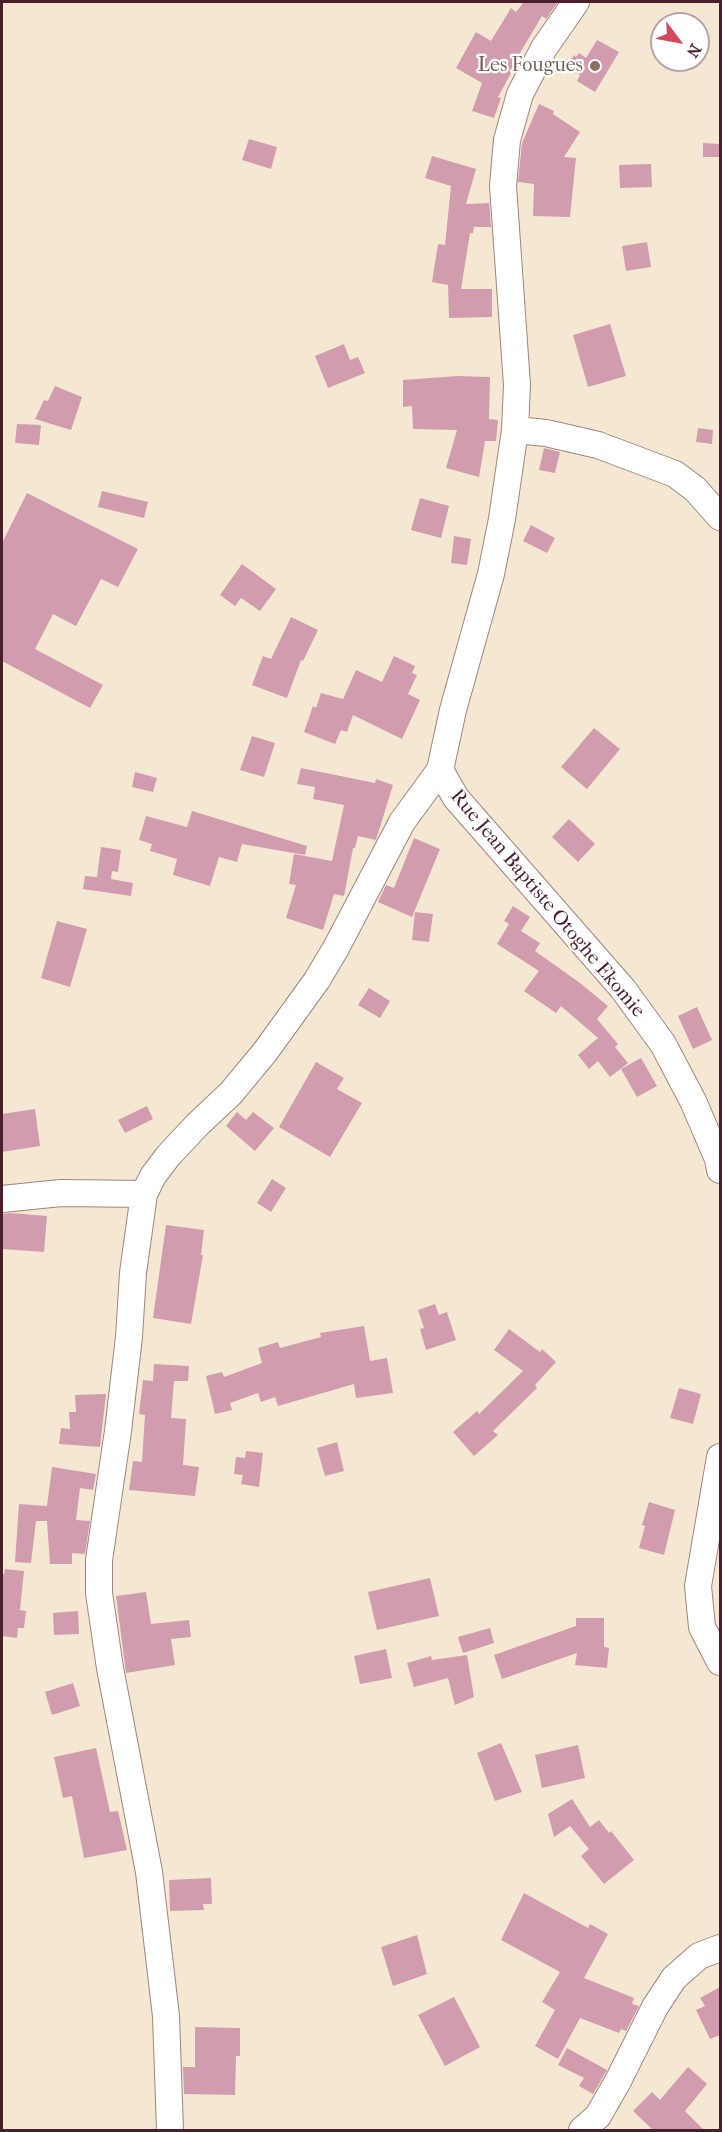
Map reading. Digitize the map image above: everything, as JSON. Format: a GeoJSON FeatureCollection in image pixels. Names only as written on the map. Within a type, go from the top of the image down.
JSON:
{"type":"FeatureCollection","features":[{"type":"Feature","properties":{"kind":"street","name":"Rue Jean Baptiste Otoghe Ekomie"},"geometry":{"type":"LineString","coordinates":[[576,2],[544,48],[520,94],[507,140],[503,186],[516,385],[515,430],[502,519],[491,574],[453,710],[440,770],[456,798],[623,989],[663,1044],[693,1101],[718,1159],[720,1170]]}},
{"type":"Feature","properties":{"kind":"street"},"geometry":{"type":"LineString","coordinates":[[515,430],[546,433],[598,445],[675,474],[695,489],[720,517]]}},
{"type":"Feature","properties":{"kind":"street"},"geometry":{"type":"LineString","coordinates":[[170,2130],[166,2016],[149,1872],[110,1668],[99,1593],[99,1560],[118,1431],[129,1337],[133,1274],[144,1194],[153,1176],[168,1156],[231,1093],[265,1052],[317,980],[402,822],[440,770]]}},
{"type":"Feature","properties":{"kind":"street"},"geometry":{"type":"LineString","coordinates":[[2,1199],[61,1193],[144,1194]]}},
{"type":"Feature","properties":{"kind":"street"},"geometry":{"type":"LineString","coordinates":[[720,1457],[698,1586],[702,1627],[720,1662]]}},
{"type":"Feature","properties":{"kind":"street"},"geometry":{"type":"LineString","coordinates":[[582,2130],[598,2116],[655,2007],[674,1978],[699,1956],[720,1948]]}},
{"type":"Feature","properties":{"kind":"building"},"geometry":{"type":"Polygon","coordinates":[[[520,2],[558,2],[546,19],[542,16],[514,63],[516,64],[498,97],[501,98],[494,118],[472,111],[482,83],[456,68],[476,32],[491,41],[511,8],[516,12],[523,3],[520,2]]]}},
{"type":"Feature","properties":{"kind":"building","name":"Les Fougues"},"geometry":{"type":"Polygon","coordinates":[[[597,40],[619,52],[595,92],[577,81],[580,75],[567,67],[574,55],[576,57],[579,53],[586,58],[597,40]]]}},
{"type":"Feature","properties":{"kind":"building"},"geometry":{"type":"Polygon","coordinates":[[[539,104],[554,111],[553,114],[580,132],[564,157],[576,158],[570,217],[533,216],[534,184],[518,182],[522,143],[539,104]]]}},
{"type":"Feature","properties":{"kind":"building"},"geometry":{"type":"Polygon","coordinates":[[[249,139],[277,147],[271,169],[242,160],[249,139]]]}},
{"type":"Feature","properties":{"kind":"building"},"geometry":{"type":"Polygon","coordinates":[[[703,143],[720,144],[720,157],[703,157],[703,143]]]}},
{"type":"Feature","properties":{"kind":"building"},"geometry":{"type":"Polygon","coordinates":[[[432,156],[476,169],[466,204],[489,203],[491,227],[474,227],[473,233],[470,233],[461,289],[492,289],[492,317],[449,318],[448,285],[432,282],[438,244],[445,245],[451,186],[425,178],[432,156]]]}},
{"type":"Feature","properties":{"kind":"building"},"geometry":{"type":"Polygon","coordinates":[[[651,164],[652,187],[620,188],[619,165],[651,164]]]}},
{"type":"Feature","properties":{"kind":"building"},"geometry":{"type":"Polygon","coordinates":[[[647,242],[651,267],[626,271],[622,246],[647,242]]]}},
{"type":"Feature","properties":{"kind":"building"},"geometry":{"type":"Polygon","coordinates":[[[610,324],[626,376],[588,387],[573,335],[610,324]]]}},
{"type":"Feature","properties":{"kind":"building"},"geometry":{"type":"Polygon","coordinates":[[[344,344],[350,360],[358,357],[365,373],[328,388],[315,356],[344,344]]]}},
{"type":"Feature","properties":{"kind":"building"},"geometry":{"type":"Polygon","coordinates":[[[458,376],[490,377],[489,419],[498,420],[496,441],[485,441],[479,477],[446,468],[457,430],[413,429],[412,406],[403,407],[403,380],[458,376]]]}},
{"type":"Feature","properties":{"kind":"building"},"geometry":{"type":"Polygon","coordinates":[[[55,386],[82,397],[71,430],[35,419],[44,400],[48,401],[55,386]]]}},
{"type":"Feature","properties":{"kind":"building"},"geometry":{"type":"Polygon","coordinates":[[[17,424],[41,425],[39,445],[15,443],[17,424]]]}},
{"type":"Feature","properties":{"kind":"building"},"geometry":{"type":"Polygon","coordinates":[[[698,428],[713,430],[712,444],[696,442],[698,428]]]}},
{"type":"Feature","properties":{"kind":"building"},"geometry":{"type":"Polygon","coordinates":[[[544,448],[560,452],[555,473],[539,470],[544,448]]]}},
{"type":"Feature","properties":{"kind":"building"},"geometry":{"type":"Polygon","coordinates":[[[102,491],[148,502],[144,518],[98,507],[102,491]]]}},
{"type":"Feature","properties":{"kind":"building"},"geometry":{"type":"Polygon","coordinates":[[[27,493],[138,549],[118,587],[101,579],[76,626],[53,614],[35,649],[103,685],[90,708],[2,661],[2,543],[27,493]]]}},
{"type":"Feature","properties":{"kind":"building"},"geometry":{"type":"Polygon","coordinates":[[[420,498],[449,506],[441,538],[411,530],[420,498]]]}},
{"type":"Feature","properties":{"kind":"building"},"geometry":{"type":"Polygon","coordinates":[[[531,525],[555,538],[547,553],[523,541],[531,525]]]}},
{"type":"Feature","properties":{"kind":"building"},"geometry":{"type":"Polygon","coordinates":[[[454,536],[471,539],[467,565],[451,563],[454,536]]]}},
{"type":"Feature","properties":{"kind":"building"},"geometry":{"type":"Polygon","coordinates":[[[242,564],[276,589],[260,611],[241,598],[235,606],[220,595],[242,564]]]}},
{"type":"Feature","properties":{"kind":"building"},"geometry":{"type":"Polygon","coordinates":[[[291,617],[318,630],[303,661],[301,660],[287,698],[252,685],[263,656],[271,659],[291,617]]]}},
{"type":"Feature","properties":{"kind":"building"},"geometry":{"type":"Polygon","coordinates":[[[394,656],[415,666],[412,673],[417,675],[408,694],[420,700],[402,739],[353,715],[347,732],[341,730],[335,744],[304,732],[313,706],[316,708],[321,693],[343,699],[356,670],[382,682],[394,656]]]}},
{"type":"Feature","properties":{"kind":"building"},"geometry":{"type":"Polygon","coordinates":[[[594,728],[620,749],[587,789],[561,767],[594,728]]]}},
{"type":"Feature","properties":{"kind":"building"},"geometry":{"type":"Polygon","coordinates":[[[252,736],[275,743],[264,777],[240,770],[252,736]]]}},
{"type":"Feature","properties":{"kind":"building"},"geometry":{"type":"Polygon","coordinates":[[[301,768],[375,783],[376,779],[393,785],[376,840],[358,836],[355,848],[353,848],[344,896],[334,894],[323,930],[286,918],[296,885],[289,884],[294,854],[332,861],[344,805],[313,799],[315,787],[297,784],[301,768]]]}},
{"type":"Feature","properties":{"kind":"building"},"geometry":{"type":"Polygon","coordinates":[[[135,772],[157,778],[153,792],[132,787],[135,772]]]}},
{"type":"Feature","properties":{"kind":"building"},"geometry":{"type":"Polygon","coordinates":[[[192,811],[307,846],[305,855],[242,844],[237,862],[219,857],[210,886],[173,875],[177,859],[150,851],[152,844],[139,840],[146,816],[187,827],[192,811]]]}},
{"type":"Feature","properties":{"kind":"building"},"geometry":{"type":"Polygon","coordinates":[[[569,819],[595,844],[578,862],[552,837],[569,819]]]}},
{"type":"Feature","properties":{"kind":"building"},"geometry":{"type":"Polygon","coordinates":[[[414,838],[440,849],[412,917],[378,902],[386,885],[394,888],[414,838]]]}},
{"type":"Feature","properties":{"kind":"building"},"geometry":{"type":"Polygon","coordinates":[[[101,847],[121,850],[118,872],[112,871],[111,879],[133,883],[131,896],[83,889],[85,876],[97,877],[101,847]]]}},
{"type":"Feature","properties":{"kind":"building"},"geometry":{"type":"Polygon","coordinates":[[[513,906],[530,917],[521,931],[540,943],[535,951],[608,1006],[597,1019],[618,1044],[615,1047],[628,1063],[610,1077],[598,1061],[589,1069],[578,1055],[598,1038],[561,1006],[556,1013],[524,991],[539,971],[497,944],[509,924],[504,921],[513,906]]]}},
{"type":"Feature","properties":{"kind":"building"},"geometry":{"type":"Polygon","coordinates":[[[415,912],[433,914],[429,942],[412,940],[415,912]]]}},
{"type":"Feature","properties":{"kind":"building"},"geometry":{"type":"Polygon","coordinates":[[[57,921],[87,929],[70,987],[41,978],[57,921]]]}},
{"type":"Feature","properties":{"kind":"building"},"geometry":{"type":"Polygon","coordinates":[[[369,988],[390,1001],[380,1018],[358,1005],[369,988]]]}},
{"type":"Feature","properties":{"kind":"building"},"geometry":{"type":"Polygon","coordinates":[[[697,1007],[712,1040],[693,1049],[678,1016],[697,1007]]]}},
{"type":"Feature","properties":{"kind":"building"},"geometry":{"type":"Polygon","coordinates":[[[641,1058],[657,1086],[637,1097],[621,1069],[641,1058]]]}},
{"type":"Feature","properties":{"kind":"building"},"geometry":{"type":"Polygon","coordinates":[[[316,1062],[344,1078],[337,1089],[362,1103],[330,1157],[279,1127],[316,1062]]]}},
{"type":"Feature","properties":{"kind":"building"},"geometry":{"type":"Polygon","coordinates":[[[147,1106],[153,1119],[125,1133],[118,1120],[147,1106]]]}},
{"type":"Feature","properties":{"kind":"building"},"geometry":{"type":"Polygon","coordinates":[[[35,1109],[40,1146],[2,1152],[2,1114],[35,1109]]]}},
{"type":"Feature","properties":{"kind":"building"},"geometry":{"type":"Polygon","coordinates":[[[237,1112],[246,1120],[253,1112],[274,1128],[255,1151],[226,1126],[237,1112]]]}},
{"type":"Feature","properties":{"kind":"building"},"geometry":{"type":"Polygon","coordinates":[[[272,1179],[286,1188],[271,1212],[257,1203],[272,1179]]]}},
{"type":"Feature","properties":{"kind":"building"},"geometry":{"type":"Polygon","coordinates":[[[2,1214],[47,1216],[44,1252],[2,1249],[2,1214]]]}},
{"type":"Feature","properties":{"kind":"building"},"geometry":{"type":"Polygon","coordinates":[[[166,1225],[204,1230],[201,1255],[203,1255],[191,1324],[153,1318],[166,1225]]]}},
{"type":"Feature","properties":{"kind":"building"},"geometry":{"type":"Polygon","coordinates":[[[435,1304],[439,1315],[447,1312],[456,1340],[426,1350],[420,1329],[424,1328],[418,1310],[435,1304]]]}},
{"type":"Feature","properties":{"kind":"building"},"geometry":{"type":"Polygon","coordinates":[[[364,1326],[370,1361],[387,1358],[393,1393],[356,1398],[354,1384],[278,1406],[275,1397],[261,1402],[258,1393],[230,1403],[232,1410],[215,1414],[206,1376],[222,1372],[224,1377],[262,1363],[258,1348],[278,1342],[280,1348],[321,1337],[320,1333],[364,1326]]]}},
{"type":"Feature","properties":{"kind":"building"},"geometry":{"type":"Polygon","coordinates":[[[509,1329],[540,1352],[542,1349],[556,1362],[535,1385],[537,1388],[493,1431],[498,1435],[474,1456],[453,1432],[477,1411],[479,1414],[523,1371],[494,1350],[509,1329]]]}},
{"type":"Feature","properties":{"kind":"building"},"geometry":{"type":"Polygon","coordinates":[[[154,1364],[189,1366],[188,1381],[174,1381],[171,1418],[186,1419],[183,1465],[199,1467],[195,1496],[129,1490],[133,1461],[142,1462],[145,1415],[139,1414],[143,1380],[153,1381],[154,1364]]]}},
{"type":"Feature","properties":{"kind":"building"},"geometry":{"type":"Polygon","coordinates":[[[679,1388],[701,1394],[693,1424],[670,1418],[679,1388]]]}},
{"type":"Feature","properties":{"kind":"building"},"geometry":{"type":"Polygon","coordinates":[[[106,1394],[100,1447],[59,1444],[61,1428],[70,1429],[69,1412],[76,1412],[75,1395],[106,1394]]]}},
{"type":"Feature","properties":{"kind":"building"},"geometry":{"type":"Polygon","coordinates":[[[337,1442],[344,1471],[325,1476],[317,1448],[337,1442]]]}},
{"type":"Feature","properties":{"kind":"building"},"geometry":{"type":"Polygon","coordinates":[[[246,1451],[263,1453],[259,1487],[241,1484],[243,1475],[234,1474],[236,1457],[245,1458],[246,1451]]]}},
{"type":"Feature","properties":{"kind":"building"},"geometry":{"type":"Polygon","coordinates":[[[52,1467],[96,1474],[93,1490],[80,1488],[76,1520],[90,1521],[85,1554],[72,1553],[72,1564],[50,1564],[47,1521],[36,1521],[31,1563],[15,1562],[19,1504],[47,1506],[52,1467]]]}},
{"type":"Feature","properties":{"kind":"building"},"geometry":{"type":"Polygon","coordinates":[[[649,1502],[675,1510],[664,1555],[639,1548],[645,1526],[642,1525],[649,1502]]]}},
{"type":"Feature","properties":{"kind":"building"},"geometry":{"type":"Polygon","coordinates":[[[5,1569],[24,1571],[20,1610],[26,1611],[24,1628],[18,1628],[17,1638],[2,1636],[2,1574],[5,1569]]]}},
{"type":"Feature","properties":{"kind":"building"},"geometry":{"type":"Polygon","coordinates":[[[430,1578],[439,1616],[377,1630],[368,1592],[430,1578]]]}},
{"type":"Feature","properties":{"kind":"building"},"geometry":{"type":"Polygon","coordinates":[[[146,1592],[151,1624],[189,1620],[191,1637],[171,1639],[175,1665],[126,1673],[116,1596],[146,1592]]]}},
{"type":"Feature","properties":{"kind":"building"},"geometry":{"type":"Polygon","coordinates":[[[78,1611],[79,1634],[54,1635],[53,1613],[78,1611]]]}},
{"type":"Feature","properties":{"kind":"building"},"geometry":{"type":"Polygon","coordinates":[[[576,1618],[604,1618],[604,1647],[609,1648],[607,1668],[575,1665],[577,1653],[502,1679],[494,1655],[576,1626],[576,1618]]]}},
{"type":"Feature","properties":{"kind":"building"},"geometry":{"type":"Polygon","coordinates":[[[490,1628],[494,1643],[463,1653],[458,1637],[490,1628]]]}},
{"type":"Feature","properties":{"kind":"building"},"geometry":{"type":"Polygon","coordinates":[[[386,1649],[392,1678],[360,1684],[354,1656],[386,1649]]]}},
{"type":"Feature","properties":{"kind":"building"},"geometry":{"type":"Polygon","coordinates":[[[467,1655],[474,1697],[455,1705],[448,1678],[414,1687],[407,1663],[431,1656],[432,1660],[467,1655]]]}},
{"type":"Feature","properties":{"kind":"building"},"geometry":{"type":"Polygon","coordinates":[[[73,1683],[80,1706],[52,1715],[45,1692],[73,1683]]]}},
{"type":"Feature","properties":{"kind":"building"},"geometry":{"type":"Polygon","coordinates":[[[501,1743],[522,1792],[495,1801],[477,1753],[501,1743]]]}},
{"type":"Feature","properties":{"kind":"building"},"geometry":{"type":"Polygon","coordinates":[[[578,1745],[585,1778],[542,1788],[535,1755],[578,1745]]]}},
{"type":"Feature","properties":{"kind":"building"},"geometry":{"type":"Polygon","coordinates":[[[96,1748],[110,1812],[118,1811],[127,1850],[84,1858],[72,1796],[63,1798],[54,1757],[96,1748]]]}},
{"type":"Feature","properties":{"kind":"building"},"geometry":{"type":"Polygon","coordinates":[[[572,1799],[590,1827],[599,1820],[634,1860],[604,1884],[581,1856],[589,1849],[570,1826],[554,1837],[548,1814],[572,1799]]]}},
{"type":"Feature","properties":{"kind":"building"},"geometry":{"type":"Polygon","coordinates":[[[211,1878],[212,1904],[203,1904],[204,1910],[170,1911],[169,1880],[211,1878]]]}},
{"type":"Feature","properties":{"kind":"building"},"geometry":{"type":"Polygon","coordinates":[[[524,1893],[588,1928],[590,1924],[608,1934],[584,1978],[634,1998],[632,2004],[639,2006],[626,2031],[621,2029],[619,2033],[580,2018],[558,2059],[535,2046],[555,2010],[542,2002],[560,1972],[501,1940],[524,1893]]]}},
{"type":"Feature","properties":{"kind":"building"},"geometry":{"type":"Polygon","coordinates":[[[417,1935],[427,1974],[393,1986],[381,1947],[417,1935]]]}},
{"type":"Feature","properties":{"kind":"building"},"geometry":{"type":"Polygon","coordinates":[[[720,1987],[720,2035],[710,2039],[696,2010],[705,2006],[700,1998],[720,1987]]]}},
{"type":"Feature","properties":{"kind":"building"},"geometry":{"type":"Polygon","coordinates":[[[454,1997],[480,2047],[445,2066],[418,2015],[454,1997]]]}},
{"type":"Feature","properties":{"kind":"building"},"geometry":{"type":"Polygon","coordinates":[[[195,2027],[240,2028],[240,2056],[236,2056],[235,2095],[184,2094],[183,2067],[195,2067],[195,2027]]]}},
{"type":"Feature","properties":{"kind":"building"},"geometry":{"type":"Polygon","coordinates":[[[567,2048],[607,2070],[593,2094],[579,2086],[584,2078],[558,2065],[567,2048]]]}},
{"type":"Feature","properties":{"kind":"building"},"geometry":{"type":"Polygon","coordinates":[[[688,2067],[707,2084],[685,2111],[704,2130],[653,2130],[633,2111],[652,2092],[660,2100],[688,2067]]]}},
{"type":"Feature","properties":{"kind":"place","name":"Les Fougues"},"geometry":{"type":"Point","coordinates":[595,66]}}]}
